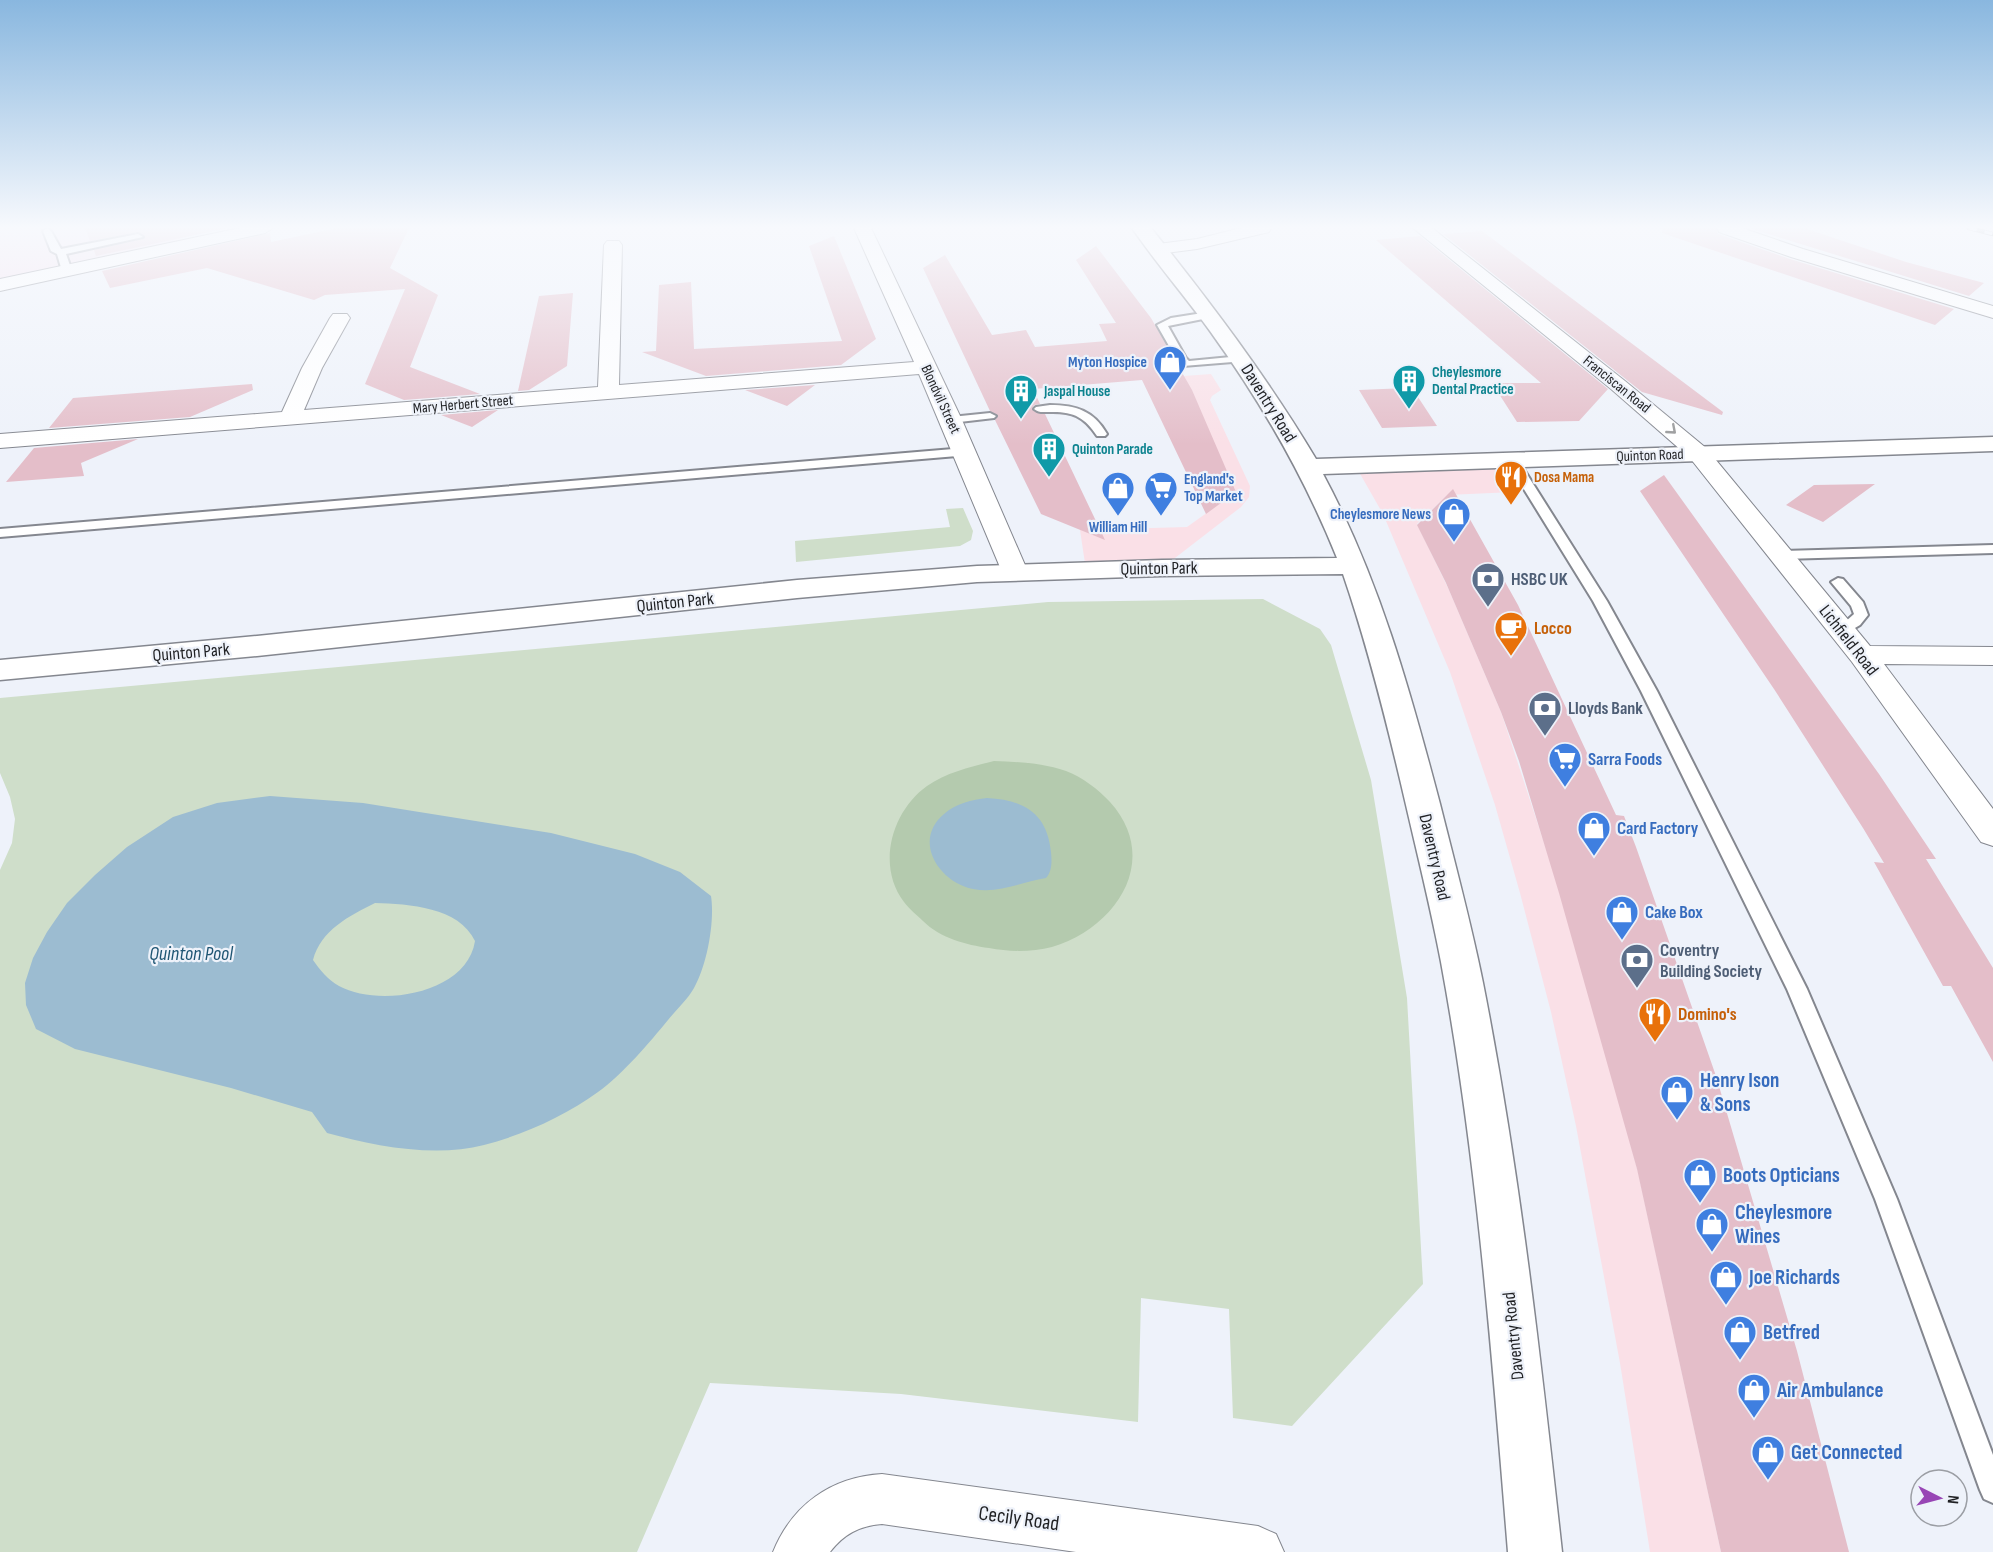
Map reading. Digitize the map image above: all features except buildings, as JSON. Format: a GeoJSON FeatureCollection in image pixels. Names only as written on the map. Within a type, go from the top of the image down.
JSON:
{"type":"FeatureCollection","features":[{"type":"Feature","properties":{"kind":"street"},"geometry":{"type":"LineString","coordinates":[[608,392],[611,300]]}},
{"type":"Feature","properties":{"kind":"street","name":"Blondvil Street"},"geometry":{"type":"LineString","coordinates":[[895,300],[951,420],[1015,572]]}},
{"type":"Feature","properties":{"kind":"street","name":"Daventry Road"},"geometry":{"type":"LineString","coordinates":[[1198,300],[1279,415],[1335,523],[1378,640],[1404,724],[1464,982],[1489,1140],[1515,1342],[1535,1552]]}},
{"type":"Feature","properties":{"kind":"street","name":"Franciscan Road"},"geometry":{"type":"LineString","coordinates":[[1511,300],[1646,408],[1698,453]]}},
{"type":"Feature","properties":{"kind":"street"},"geometry":{"type":"LineString","coordinates":[[1955,300],[1993,312]]}},
{"type":"Feature","properties":{"kind":"street"},"geometry":{"type":"LineString","coordinates":[[290,418],[312,368],[340,318]]}},
{"type":"Feature","properties":{"kind":"street","name":"Mary Herbert Street"},"geometry":{"type":"LineString","coordinates":[[0,441],[926,368]]}},
{"type":"Feature","properties":{"kind":"street","name":"Quinton Road"},"geometry":{"type":"LineString","coordinates":[[1307,467],[1993,444]]}},
{"type":"Feature","properties":{"kind":"street","name":"Lichfield Road"},"geometry":{"type":"LineString","coordinates":[[1698,453],[1843,630],[1993,833]]}},
{"type":"Feature","properties":{"kind":"street","name":"Quinton Park"},"geometry":{"type":"LineString","coordinates":[[0,670],[257,646],[797,589],[1015,572],[1351,566]]}},
{"type":"Feature","properties":{"kind":"street"},"geometry":{"type":"LineString","coordinates":[[1862,655],[1993,656]]}},
{"type":"Feature","properties":{"kind":"street","name":"Cecily Road"},"geometry":{"type":"LineString","coordinates":[[799,1552],[819,1525],[835,1512],[853,1502],[870,1499],[895,1500],[1258,1552]]}},
{"type":"Feature","properties":{"kind":"lane"},"geometry":{"type":"LineString","coordinates":[[1209,315],[1175,320],[1162,325],[1182,360],[1187,364],[1241,359]]}},
{"type":"Feature","properties":{"kind":"lane"},"geometry":{"type":"LineString","coordinates":[[1041,409],[1075,409],[1091,418],[1101,434]]}},
{"type":"Feature","properties":{"kind":"lane"},"geometry":{"type":"LineString","coordinates":[[951,420],[990,416]]}},
{"type":"Feature","properties":{"kind":"lane"},"geometry":{"type":"LineString","coordinates":[[0,532],[965,452]]}},
{"type":"Feature","properties":{"kind":"lane"},"geometry":{"type":"LineString","coordinates":[[1512,460],[1600,602],[1649,691],[1724,836],[1797,989],[1886,1199],[1993,1490]]}},
{"type":"Feature","properties":{"kind":"lane"},"geometry":{"type":"LineString","coordinates":[[1783,555],[1993,549]]}},
{"type":"Feature","properties":{"kind":"lane"},"geometry":{"type":"LineString","coordinates":[[1838,582],[1858,605],[1861,615],[1843,630]]}},
{"type":"Feature","properties":{"kind":"shaded area"},"geometry":{"type":"Polygon","coordinates":[[[1211,374],[1221,390],[1210,400],[1250,486],[1249,497],[1241,507],[1162,568],[1086,570],[1080,530],[1187,527],[1236,492],[1184,376],[1211,374]]]}},
{"type":"Feature","properties":{"kind":"shaded area"},"geometry":{"type":"Polygon","coordinates":[[[1494,460],[1514,492],[1447,495],[1417,524],[1449,590],[1501,712],[1552,867],[1638,1172],[1721,1552],[1650,1552],[1620,1363],[1576,1126],[1551,1012],[1520,893],[1495,805],[1450,672],[1383,514],[1355,465],[1494,460]]]}},
{"type":"Feature","properties":{"kind":"green space"},"geometry":{"type":"Polygon","coordinates":[[[963,508],[973,531],[971,540],[960,546],[796,562],[795,541],[950,527],[946,509],[963,508]]]}},
{"type":"Feature","properties":{"kind":"green space"},"geometry":{"type":"Polygon","coordinates":[[[1263,599],[1320,629],[1331,645],[1371,780],[1407,998],[1423,1284],[1292,1426],[1233,1418],[1229,1309],[1141,1298],[1138,1422],[901,1394],[710,1383],[637,1552],[0,1552],[0,870],[12,843],[15,819],[10,797],[0,773],[0,698],[1048,602],[1263,599]]]}},
{"type":"Feature","properties":{"kind":"green space"},"geometry":{"type":"Polygon","coordinates":[[[994,761],[1021,762],[1057,768],[1090,784],[1110,802],[1125,824],[1132,846],[1131,868],[1124,889],[1112,908],[1075,938],[1052,947],[1029,951],[1004,950],[954,940],[930,927],[906,905],[891,872],[892,840],[897,824],[915,797],[927,786],[943,777],[959,770],[994,761]]]}},
{"type":"Feature","properties":{"kind":"water","name":"Quinton Pool"},"geometry":{"type":"Polygon","coordinates":[[[270,796],[363,803],[551,833],[635,854],[680,872],[711,896],[711,930],[703,968],[694,988],[685,1000],[635,1058],[617,1077],[598,1092],[558,1117],[529,1130],[499,1141],[465,1149],[405,1149],[327,1133],[312,1112],[231,1088],[75,1049],[36,1029],[26,1005],[25,983],[33,958],[67,903],[127,847],[173,817],[217,803],[270,796]],[[375,903],[355,913],[337,925],[322,940],[313,960],[324,975],[335,984],[356,993],[376,996],[419,992],[439,984],[456,973],[469,959],[475,941],[468,930],[457,921],[445,914],[417,906],[375,903]]]}},
{"type":"Feature","properties":{"kind":"water"},"geometry":{"type":"Polygon","coordinates":[[[987,798],[1012,802],[1031,811],[1039,818],[1045,827],[1051,852],[1051,866],[1046,878],[1001,889],[983,890],[961,885],[940,869],[930,848],[930,836],[935,825],[954,807],[987,798]]]}},
{"type":"Feature","properties":{"kind":"place","name":"Myton Hospice"},"geometry":{"type":"Point","coordinates":[1170,391]}},
{"type":"Feature","properties":{"kind":"place","name":"Cheylesmore Dental Practice"},"geometry":{"type":"Point","coordinates":[1409,410]}},
{"type":"Feature","properties":{"kind":"place","name":"Jaspal House"},"geometry":{"type":"Point","coordinates":[1021,420]}},
{"type":"Feature","properties":{"kind":"place","name":"Quinton Parade"},"geometry":{"type":"Point","coordinates":[1049,478]}},
{"type":"Feature","properties":{"kind":"place","name":"Dosa Mama"},"geometry":{"type":"Point","coordinates":[1511,506]}},
{"type":"Feature","properties":{"kind":"place","name":"William Hill"},"geometry":{"type":"Point","coordinates":[1118,517]}},
{"type":"Feature","properties":{"kind":"place","name":"England's Top Market"},"geometry":{"type":"Point","coordinates":[1161,517]}},
{"type":"Feature","properties":{"kind":"place","name":"Cheylesmore News"},"geometry":{"type":"Point","coordinates":[1454,543]}},
{"type":"Feature","properties":{"kind":"place","name":"HSBC UK"},"geometry":{"type":"Point","coordinates":[1488,608]}},
{"type":"Feature","properties":{"kind":"place","name":"Locco"},"geometry":{"type":"Point","coordinates":[1511,657]}},
{"type":"Feature","properties":{"kind":"place","name":"Lloyds Bank"},"geometry":{"type":"Point","coordinates":[1545,737]}},
{"type":"Feature","properties":{"kind":"place","name":"Sarra Foods"},"geometry":{"type":"Point","coordinates":[1565,788]}},
{"type":"Feature","properties":{"kind":"place","name":"Card Factory"},"geometry":{"type":"Point","coordinates":[1594,857]}},
{"type":"Feature","properties":{"kind":"place","name":"Cake Box"},"geometry":{"type":"Point","coordinates":[1622,941]}},
{"type":"Feature","properties":{"kind":"place","name":"Coventry Building Society"},"geometry":{"type":"Point","coordinates":[1637,989]}},
{"type":"Feature","properties":{"kind":"place","name":"Domino's"},"geometry":{"type":"Point","coordinates":[1655,1043]}},
{"type":"Feature","properties":{"kind":"place","name":"Henry Ison & Sons"},"geometry":{"type":"Point","coordinates":[1677,1121]}},
{"type":"Feature","properties":{"kind":"place","name":"Boots Opticians"},"geometry":{"type":"Point","coordinates":[1700,1204]}},
{"type":"Feature","properties":{"kind":"place","name":"Cheylesmore Wines"},"geometry":{"type":"Point","coordinates":[1712,1253]}},
{"type":"Feature","properties":{"kind":"place","name":"Joe Richards"},"geometry":{"type":"Point","coordinates":[1726,1306]}},
{"type":"Feature","properties":{"kind":"place","name":"Betfred"},"geometry":{"type":"Point","coordinates":[1740,1361]}},
{"type":"Feature","properties":{"kind":"place","name":"Air Ambulance"},"geometry":{"type":"Point","coordinates":[1754,1419]}},
{"type":"Feature","properties":{"kind":"place","name":"Get Connected"},"geometry":{"type":"Point","coordinates":[1768,1481]}}]}
